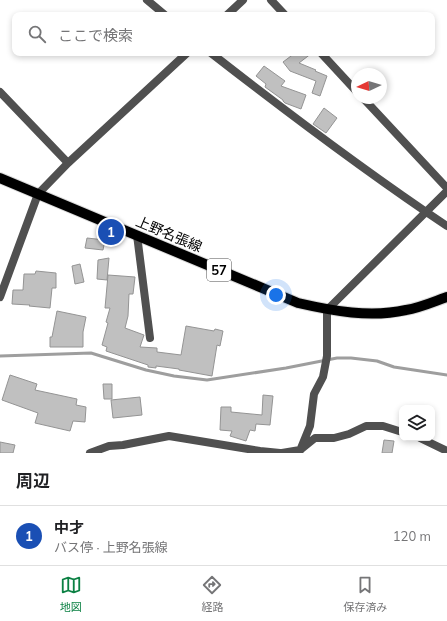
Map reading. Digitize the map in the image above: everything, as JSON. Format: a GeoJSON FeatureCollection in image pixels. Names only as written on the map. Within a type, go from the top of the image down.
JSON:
{"type":"FeatureCollection","features":[{"type":"Feature","properties":{"kind":"main road","name":"上野名張線"},"geometry":{"type":"LineString","coordinates":[[0,178],[298,303],[327,310],[358,313],[392,312],[406,310],[447,297]]}},
{"type":"Feature","properties":{"kind":"street"},"geometry":{"type":"LineString","coordinates":[[147,0],[161,12]]}},
{"type":"Feature","properties":{"kind":"street"},"geometry":{"type":"LineString","coordinates":[[230,12],[243,0]]}},
{"type":"Feature","properties":{"kind":"street"},"geometry":{"type":"LineString","coordinates":[[271,0],[282,12]]}},
{"type":"Feature","properties":{"kind":"street"},"geometry":{"type":"LineString","coordinates":[[0,298],[38,194],[68,163],[184,56]]}},
{"type":"Feature","properties":{"kind":"street"},"geometry":{"type":"LineString","coordinates":[[215,56],[282,109],[447,226]]}},
{"type":"Feature","properties":{"kind":"street"},"geometry":{"type":"LineString","coordinates":[[324,56],[351,86]]}},
{"type":"Feature","properties":{"kind":"street"},"geometry":{"type":"LineString","coordinates":[[0,92],[68,163]]}},
{"type":"Feature","properties":{"kind":"street"},"geometry":{"type":"LineString","coordinates":[[299,451],[310,426],[314,394],[323,377],[326,360],[327,310],[447,190],[368,104]]}},
{"type":"Feature","properties":{"kind":"street"},"geometry":{"type":"LineString","coordinates":[[137,235],[150,338]]}},
{"type":"Feature","properties":{"kind":"street"},"geometry":{"type":"LineString","coordinates":[[90,453],[109,446],[123,445],[169,436],[281,453],[299,451],[315,438],[334,438],[349,434],[366,426],[383,426],[399,431]]}},
{"type":"Feature","properties":{"kind":"street"},"geometry":{"type":"LineString","coordinates":[[426,441],[447,451]]}},
{"type":"Feature","properties":{"kind":"building"},"geometry":{"type":"Polygon","coordinates":[[[291,56],[308,56],[299,63],[327,76],[320,96],[312,93],[316,81],[290,71],[283,62],[291,56]]]}},
{"type":"Feature","properties":{"kind":"building"},"geometry":{"type":"Polygon","coordinates":[[[264,66],[285,81],[281,86],[306,95],[301,109],[285,103],[265,87],[266,84],[256,76],[264,66]]]}},
{"type":"Feature","properties":{"kind":"building"},"geometry":{"type":"Polygon","coordinates":[[[324,108],[337,118],[326,133],[313,124],[324,108]]]}},
{"type":"Feature","properties":{"kind":"building"},"geometry":{"type":"Polygon","coordinates":[[[87,238],[105,240],[103,250],[85,248],[87,238]]]}},
{"type":"Feature","properties":{"kind":"building"},"geometry":{"type":"Polygon","coordinates":[[[109,258],[107,280],[97,279],[98,260],[109,258]]]}},
{"type":"Feature","properties":{"kind":"building"},"geometry":{"type":"Polygon","coordinates":[[[80,264],[84,282],[75,284],[72,266],[80,264]]]}},
{"type":"Feature","properties":{"kind":"building"},"geometry":{"type":"Polygon","coordinates":[[[36,271],[56,273],[56,288],[52,288],[50,308],[12,304],[13,290],[23,290],[24,274],[35,274],[36,271]]]}},
{"type":"Feature","properties":{"kind":"building"},"geometry":{"type":"Polygon","coordinates":[[[108,275],[135,277],[133,294],[129,294],[128,316],[125,328],[144,335],[140,347],[157,348],[157,352],[181,355],[186,326],[214,331],[215,329],[223,331],[220,346],[217,345],[212,376],[179,369],[156,366],[156,368],[148,367],[148,365],[106,351],[107,347],[102,345],[108,323],[106,322],[110,308],[105,308],[108,275]]]}},
{"type":"Feature","properties":{"kind":"building"},"geometry":{"type":"Polygon","coordinates":[[[57,311],[86,317],[83,332],[83,347],[50,347],[50,337],[52,337],[57,311]]]}},
{"type":"Feature","properties":{"kind":"building"},"geometry":{"type":"Polygon","coordinates":[[[10,375],[37,384],[35,390],[77,399],[76,405],[86,407],[85,422],[73,421],[70,431],[35,423],[38,413],[2,400],[10,375]]]}},
{"type":"Feature","properties":{"kind":"building"},"geometry":{"type":"Polygon","coordinates":[[[103,384],[112,384],[112,399],[104,399],[103,384]]]}},
{"type":"Feature","properties":{"kind":"building"},"geometry":{"type":"Polygon","coordinates":[[[263,395],[273,396],[270,425],[256,424],[255,431],[250,430],[246,441],[230,436],[232,431],[220,430],[221,407],[231,407],[231,412],[262,415],[263,395]]]}},
{"type":"Feature","properties":{"kind":"building"},"geometry":{"type":"Polygon","coordinates":[[[140,397],[142,415],[113,418],[111,400],[140,397]]]}},
{"type":"Feature","properties":{"kind":"building"},"geometry":{"type":"Polygon","coordinates":[[[384,440],[394,441],[392,453],[382,453],[384,440]]]}},
{"type":"Feature","properties":{"kind":"building"},"geometry":{"type":"Polygon","coordinates":[[[0,442],[15,445],[13,453],[0,453],[0,442]]]}},
{"type":"Feature","properties":{"kind":"waterway"},"geometry":{"type":"LineString","coordinates":[[0,356],[91,353],[146,370],[174,376],[207,380],[286,368],[337,358],[377,361],[394,367],[447,375]]}},
{"type":"Feature","properties":{"kind":"place","name":"中才"},"geometry":{"type":"Point","coordinates":[111,232]}}]}
